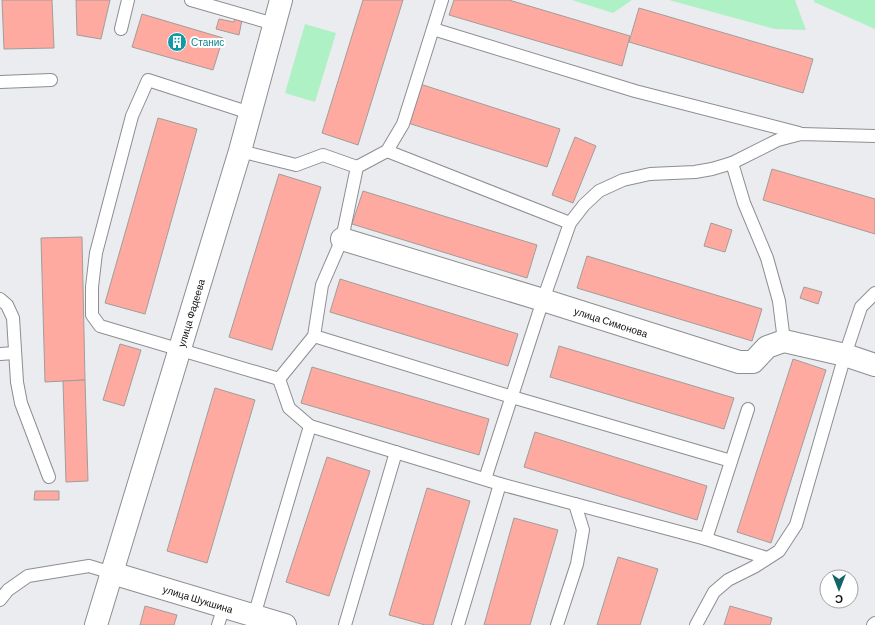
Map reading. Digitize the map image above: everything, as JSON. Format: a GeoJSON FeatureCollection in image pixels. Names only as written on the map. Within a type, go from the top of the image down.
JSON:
{"type":"FeatureCollection","features":[{"type":"Feature","properties":{"kind":"street","name":"улица Фадеева"},"geometry":{"type":"LineString","coordinates":[[96,625],[240,151],[281,0]]}},
{"type":"Feature","properties":{"kind":"street","name":"улица Симонова"},"geometry":{"type":"LineString","coordinates":[[342,239],[543,300],[739,362],[753,362],[767,347],[784,341]]}},
{"type":"Feature","properties":{"kind":"street"},"geometry":{"type":"LineString","coordinates":[[784,341],[845,355],[875,365]]}},
{"type":"Feature","properties":{"kind":"street","name":"улица Шукшина"},"geometry":{"type":"LineString","coordinates":[[112,573],[221,616],[254,616],[285,625]]}},
{"type":"Feature","properties":{"kind":"lane"},"geometry":{"type":"LineString","coordinates":[[121,29],[128,0]]}},
{"type":"Feature","properties":{"kind":"lane"},"geometry":{"type":"LineString","coordinates":[[191,0],[274,24]]}},
{"type":"Feature","properties":{"kind":"lane"},"geometry":{"type":"LineString","coordinates":[[240,151],[296,165],[323,155],[357,167],[388,151],[403,124],[442,0]]}},
{"type":"Feature","properties":{"kind":"lane"},"geometry":{"type":"LineString","coordinates":[[433,29],[635,91],[801,134],[875,136]]}},
{"type":"Feature","properties":{"kind":"lane"},"geometry":{"type":"LineString","coordinates":[[0,82],[51,80]]}},
{"type":"Feature","properties":{"kind":"lane"},"geometry":{"type":"LineString","coordinates":[[250,113],[148,80],[132,116],[96,253],[92,286],[92,315],[100,326],[279,379]]}},
{"type":"Feature","properties":{"kind":"lane"},"geometry":{"type":"LineString","coordinates":[[485,479],[543,300],[570,223],[584,205],[599,191],[623,180],[650,174],[695,172],[732,163],[778,140],[801,134]]}},
{"type":"Feature","properties":{"kind":"lane"},"geometry":{"type":"LineString","coordinates":[[388,151],[570,223]]}},
{"type":"Feature","properties":{"kind":"lane"},"geometry":{"type":"LineString","coordinates":[[732,163],[744,203],[767,258],[779,301],[784,341]]}},
{"type":"Feature","properties":{"kind":"lane"},"geometry":{"type":"LineString","coordinates":[[279,379],[314,336],[322,285],[342,239],[357,167]]}},
{"type":"Feature","properties":{"kind":"lane"},"geometry":{"type":"LineString","coordinates":[[696,625],[714,592],[728,580],[779,551],[796,525],[845,355],[861,307],[875,293]]}},
{"type":"Feature","properties":{"kind":"lane"},"geometry":{"type":"LineString","coordinates":[[0,299],[7,305],[13,318],[17,382],[21,403],[49,477]]}},
{"type":"Feature","properties":{"kind":"lane"},"geometry":{"type":"LineString","coordinates":[[314,336],[512,397],[731,461]]}},
{"type":"Feature","properties":{"kind":"lane"},"geometry":{"type":"LineString","coordinates":[[0,354],[15,353]]}},
{"type":"Feature","properties":{"kind":"lane"},"geometry":{"type":"LineString","coordinates":[[279,379],[289,408],[310,426],[500,484],[706,539],[767,558]]}},
{"type":"Feature","properties":{"kind":"lane"},"geometry":{"type":"LineString","coordinates":[[706,539],[748,409]]}},
{"type":"Feature","properties":{"kind":"lane"},"geometry":{"type":"LineString","coordinates":[[254,616],[310,426]]}},
{"type":"Feature","properties":{"kind":"lane"},"geometry":{"type":"LineString","coordinates":[[345,625],[396,452]]}},
{"type":"Feature","properties":{"kind":"lane"},"geometry":{"type":"LineString","coordinates":[[458,625],[500,484]]}},
{"type":"Feature","properties":{"kind":"lane"},"geometry":{"type":"LineString","coordinates":[[558,625],[577,564],[582,530],[575,504]]}},
{"type":"Feature","properties":{"kind":"lane"},"geometry":{"type":"LineString","coordinates":[[0,600],[8,590],[28,576],[90,566],[112,573]]}},
{"type":"Feature","properties":{"kind":"green space"},"geometry":{"type":"Polygon","coordinates":[[[572,0],[632,0],[613,13],[572,0]]]}},
{"type":"Feature","properties":{"kind":"green space"},"geometry":{"type":"Polygon","coordinates":[[[669,0],[795,0],[806,30],[775,29],[669,0]]]}},
{"type":"Feature","properties":{"kind":"green space"},"geometry":{"type":"Polygon","coordinates":[[[814,0],[875,0],[875,29],[814,2],[814,0]]]}},
{"type":"Feature","properties":{"kind":"green space"},"geometry":{"type":"Polygon","coordinates":[[[305,24],[336,33],[315,102],[285,93],[305,24]]]}},
{"type":"Feature","properties":{"kind":"building"},"geometry":{"type":"Polygon","coordinates":[[[2,0],[52,0],[54,48],[4,49],[2,0]]]}},
{"type":"Feature","properties":{"kind":"building"},"geometry":{"type":"Polygon","coordinates":[[[76,0],[110,0],[101,39],[77,35],[76,0]]]}},
{"type":"Feature","properties":{"kind":"building"},"geometry":{"type":"Polygon","coordinates":[[[363,0],[403,0],[358,145],[322,133],[363,0]]]}},
{"type":"Feature","properties":{"kind":"building"},"geometry":{"type":"Polygon","coordinates":[[[454,0],[509,0],[630,36],[622,66],[449,15],[454,0]]]}},
{"type":"Feature","properties":{"kind":"building"},"geometry":{"type":"Polygon","coordinates":[[[639,8],[813,59],[803,93],[629,42],[639,8]]]}},
{"type":"Feature","properties":{"kind":"building","name":"Станис"},"geometry":{"type":"Polygon","coordinates":[[[142,14],[223,38],[213,70],[132,47],[142,14]]]}},
{"type":"Feature","properties":{"kind":"building"},"geometry":{"type":"Polygon","coordinates":[[[235,18],[242,20],[239,35],[216,29],[219,19],[234,22],[235,18]]]}},
{"type":"Feature","properties":{"kind":"building"},"geometry":{"type":"Polygon","coordinates":[[[420,84],[560,129],[547,167],[408,123],[420,84]]]}},
{"type":"Feature","properties":{"kind":"building"},"geometry":{"type":"Polygon","coordinates":[[[158,118],[197,129],[145,314],[105,303],[158,118]]]}},
{"type":"Feature","properties":{"kind":"building"},"geometry":{"type":"Polygon","coordinates":[[[575,137],[596,146],[573,203],[552,195],[575,137]]]}},
{"type":"Feature","properties":{"kind":"building"},"geometry":{"type":"Polygon","coordinates":[[[772,169],[875,199],[875,234],[763,200],[772,169]]]}},
{"type":"Feature","properties":{"kind":"building"},"geometry":{"type":"Polygon","coordinates":[[[279,174],[321,187],[272,350],[229,337],[279,174]]]}},
{"type":"Feature","properties":{"kind":"building"},"geometry":{"type":"Polygon","coordinates":[[[363,191],[537,245],[527,278],[352,224],[363,191]]]}},
{"type":"Feature","properties":{"kind":"building"},"geometry":{"type":"Polygon","coordinates":[[[711,223],[732,230],[725,252],[704,246],[711,223]]]}},
{"type":"Feature","properties":{"kind":"building"},"geometry":{"type":"Polygon","coordinates":[[[82,237],[85,380],[45,382],[41,238],[82,237]]]}},
{"type":"Feature","properties":{"kind":"building"},"geometry":{"type":"Polygon","coordinates":[[[587,256],[762,309],[752,341],[577,288],[587,256]]]}},
{"type":"Feature","properties":{"kind":"building"},"geometry":{"type":"Polygon","coordinates":[[[340,279],[518,334],[508,366],[330,312],[340,279]]]}},
{"type":"Feature","properties":{"kind":"building"},"geometry":{"type":"Polygon","coordinates":[[[804,287],[822,292],[818,304],[800,298],[804,287]]]}},
{"type":"Feature","properties":{"kind":"building"},"geometry":{"type":"Polygon","coordinates":[[[120,344],[141,350],[124,406],[103,400],[120,344]]]}},
{"type":"Feature","properties":{"kind":"building"},"geometry":{"type":"Polygon","coordinates":[[[559,346],[734,398],[724,429],[550,377],[559,346]]]}},
{"type":"Feature","properties":{"kind":"building"},"geometry":{"type":"Polygon","coordinates":[[[793,359],[826,370],[771,543],[737,532],[793,359]]]}},
{"type":"Feature","properties":{"kind":"building"},"geometry":{"type":"Polygon","coordinates":[[[312,367],[489,419],[479,455],[301,403],[312,367]]]}},
{"type":"Feature","properties":{"kind":"building"},"geometry":{"type":"Polygon","coordinates":[[[85,380],[88,481],[66,482],[63,381],[85,380]]]}},
{"type":"Feature","properties":{"kind":"building"},"geometry":{"type":"Polygon","coordinates":[[[215,388],[255,400],[207,563],[167,551],[215,388]]]}},
{"type":"Feature","properties":{"kind":"building"},"geometry":{"type":"Polygon","coordinates":[[[535,432],[707,486],[697,520],[524,467],[535,432]]]}},
{"type":"Feature","properties":{"kind":"building"},"geometry":{"type":"Polygon","coordinates":[[[327,457],[370,471],[329,596],[286,582],[327,457]]]}},
{"type":"Feature","properties":{"kind":"building"},"geometry":{"type":"Polygon","coordinates":[[[427,488],[470,501],[433,625],[425,625],[389,615],[427,488]]]}},
{"type":"Feature","properties":{"kind":"building"},"geometry":{"type":"Polygon","coordinates":[[[35,491],[59,491],[59,500],[34,500],[35,491]]]}},
{"type":"Feature","properties":{"kind":"building"},"geometry":{"type":"Polygon","coordinates":[[[514,518],[558,530],[530,625],[484,625],[514,518]]]}},
{"type":"Feature","properties":{"kind":"building"},"geometry":{"type":"Polygon","coordinates":[[[618,557],[658,569],[640,625],[597,625],[618,557]]]}},
{"type":"Feature","properties":{"kind":"building"},"geometry":{"type":"Polygon","coordinates":[[[145,606],[177,615],[174,625],[140,625],[145,606]]]}},
{"type":"Feature","properties":{"kind":"building"},"geometry":{"type":"Polygon","coordinates":[[[730,606],[772,618],[770,625],[724,625],[730,606]]]}},
{"type":"Feature","properties":{"kind":"place","name":"Станис"},"geometry":{"type":"Point","coordinates":[177,42]}}]}
